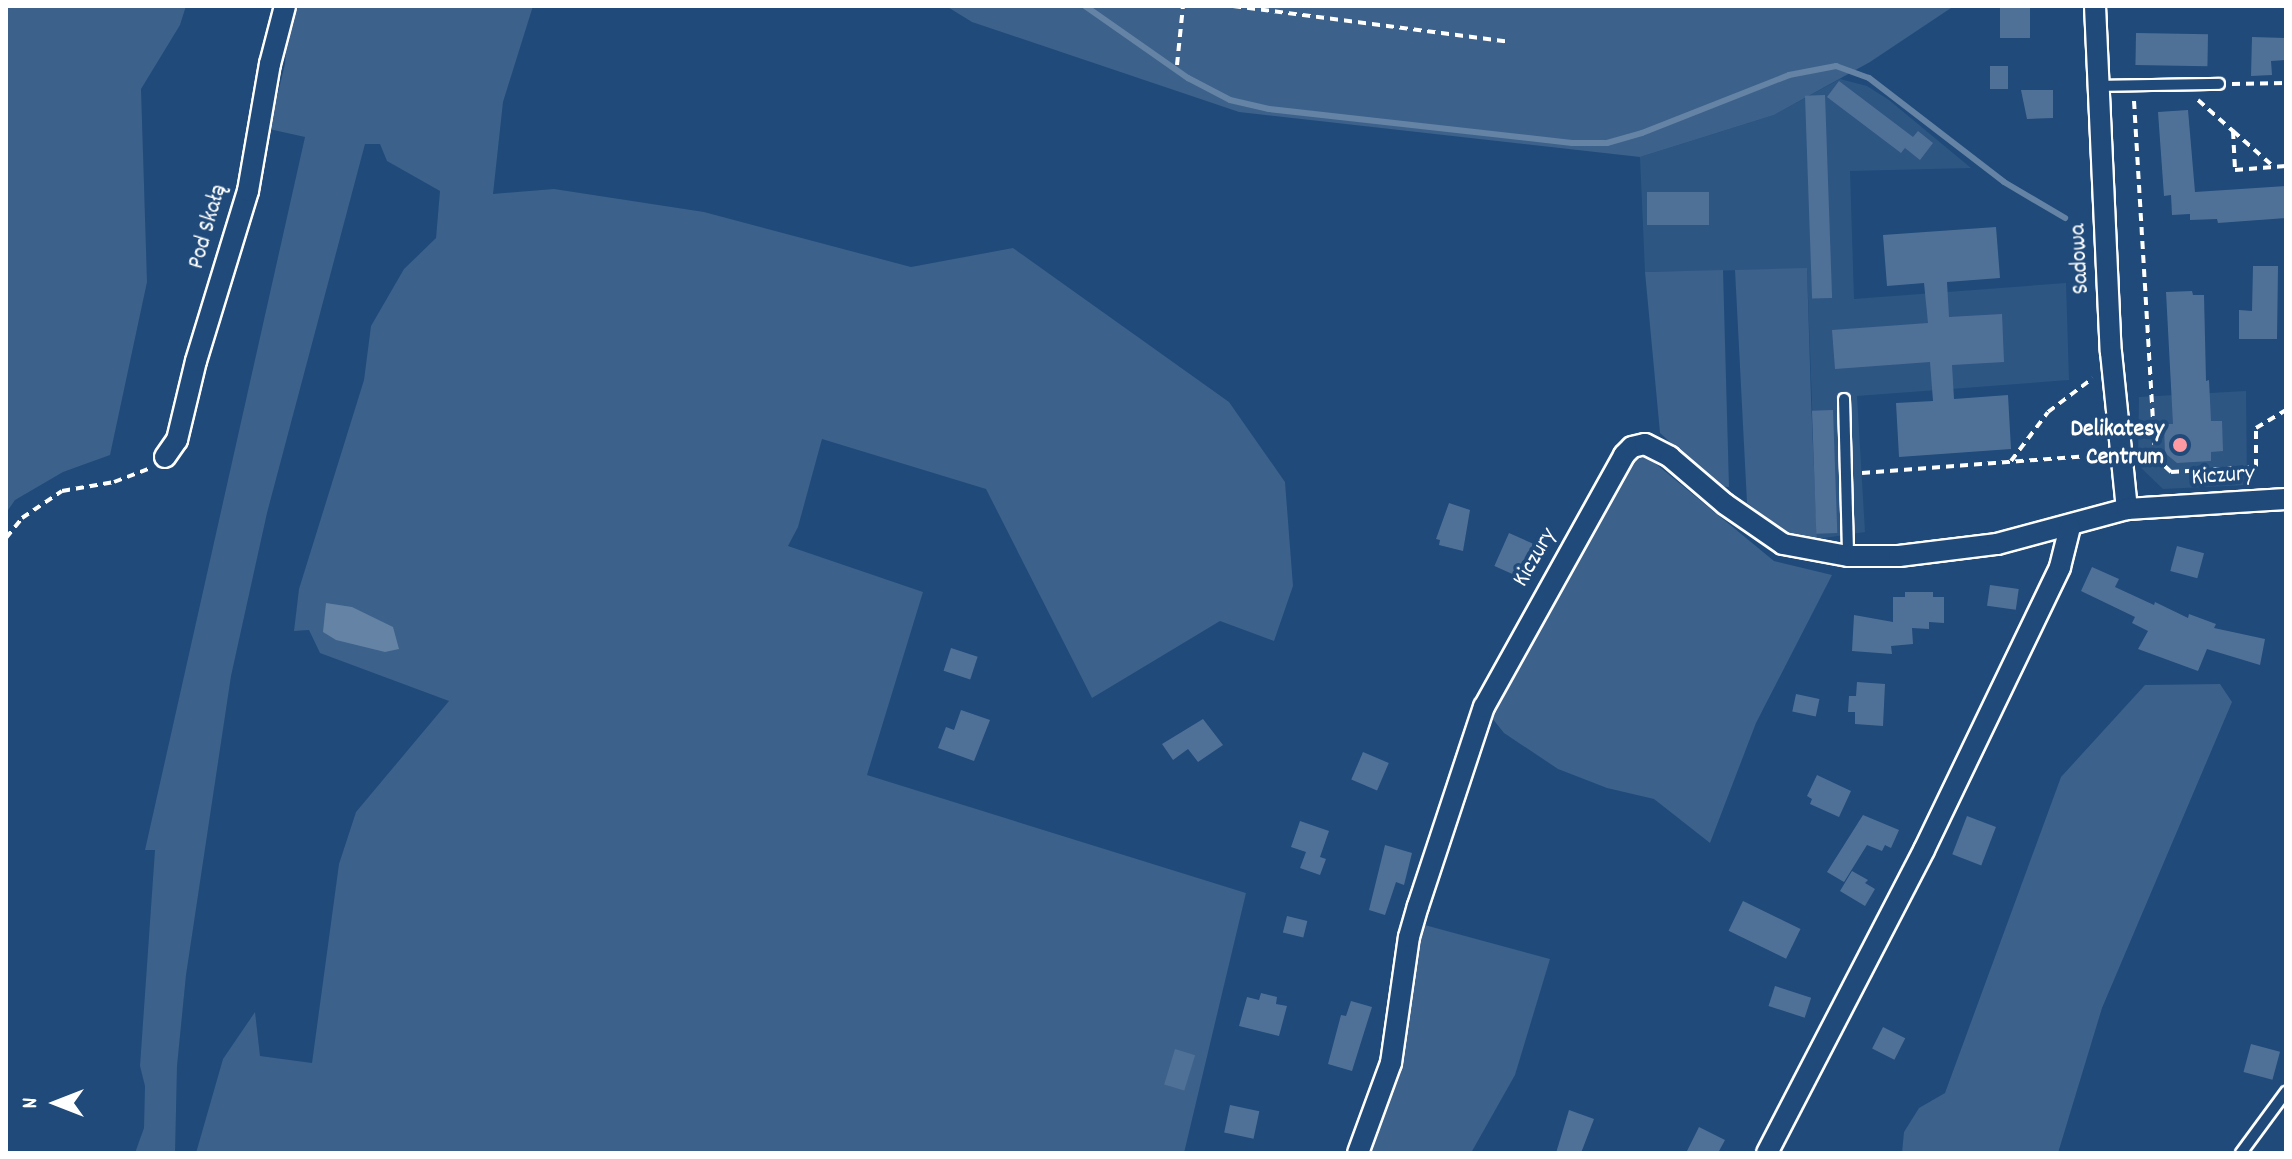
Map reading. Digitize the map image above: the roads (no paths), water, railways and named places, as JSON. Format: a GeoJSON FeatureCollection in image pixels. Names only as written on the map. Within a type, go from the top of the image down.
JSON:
{"type":"FeatureCollection","features":[{"type":"Feature","properties":{"kind":"street","name":"Pod Skałą"},"geometry":{"type":"LineString","coordinates":[[165,457],[177,440],[196,361],[248,191],[270,64],[285,6]]}},
{"type":"Feature","properties":{"kind":"street","name":"Sadowa"},"geometry":{"type":"LineString","coordinates":[[2095,6],[2111,352],[2127,509]]}},
{"type":"Feature","properties":{"kind":"street","name":"Kiczury"},"geometry":{"type":"LineString","coordinates":[[1358,1153],[1391,1063],[1415,916],[1484,707],[1624,455],[1632,447],[1645,444],[1658,449],[1765,534],[1803,550],[1848,556],[1951,551],[2070,527],[2127,509],[2286,499]]}},
{"type":"Feature","properties":{"kind":"street"},"geometry":{"type":"LineString","coordinates":[[1767,1153],[1924,850],[2060,567],[2070,527]]}},
{"type":"Feature","properties":{"kind":"lane"},"geometry":{"type":"LineString","coordinates":[[2099,86],[2219,84]]}},
{"type":"Feature","properties":{"kind":"lane"},"geometry":{"type":"LineString","coordinates":[[1844,399],[1848,556]]}},
{"type":"Feature","properties":{"kind":"lane"},"geometry":{"type":"LineString","coordinates":[[2241,1153],[2286,1092]]}},
{"type":"Feature","properties":{"kind":"waterway"},"geometry":{"type":"LineString","coordinates":[[1085,6],[1188,78],[1230,100],[1269,109],[1572,143],[1607,143],[1642,133],[1789,75],[1836,66],[1869,78],[2004,182],[2065,218]]}},
{"type":"Feature","properties":{"kind":"place","name":"Delikatesy Centrum"},"geometry":{"type":"Point","coordinates":[2180,445]}}]}
